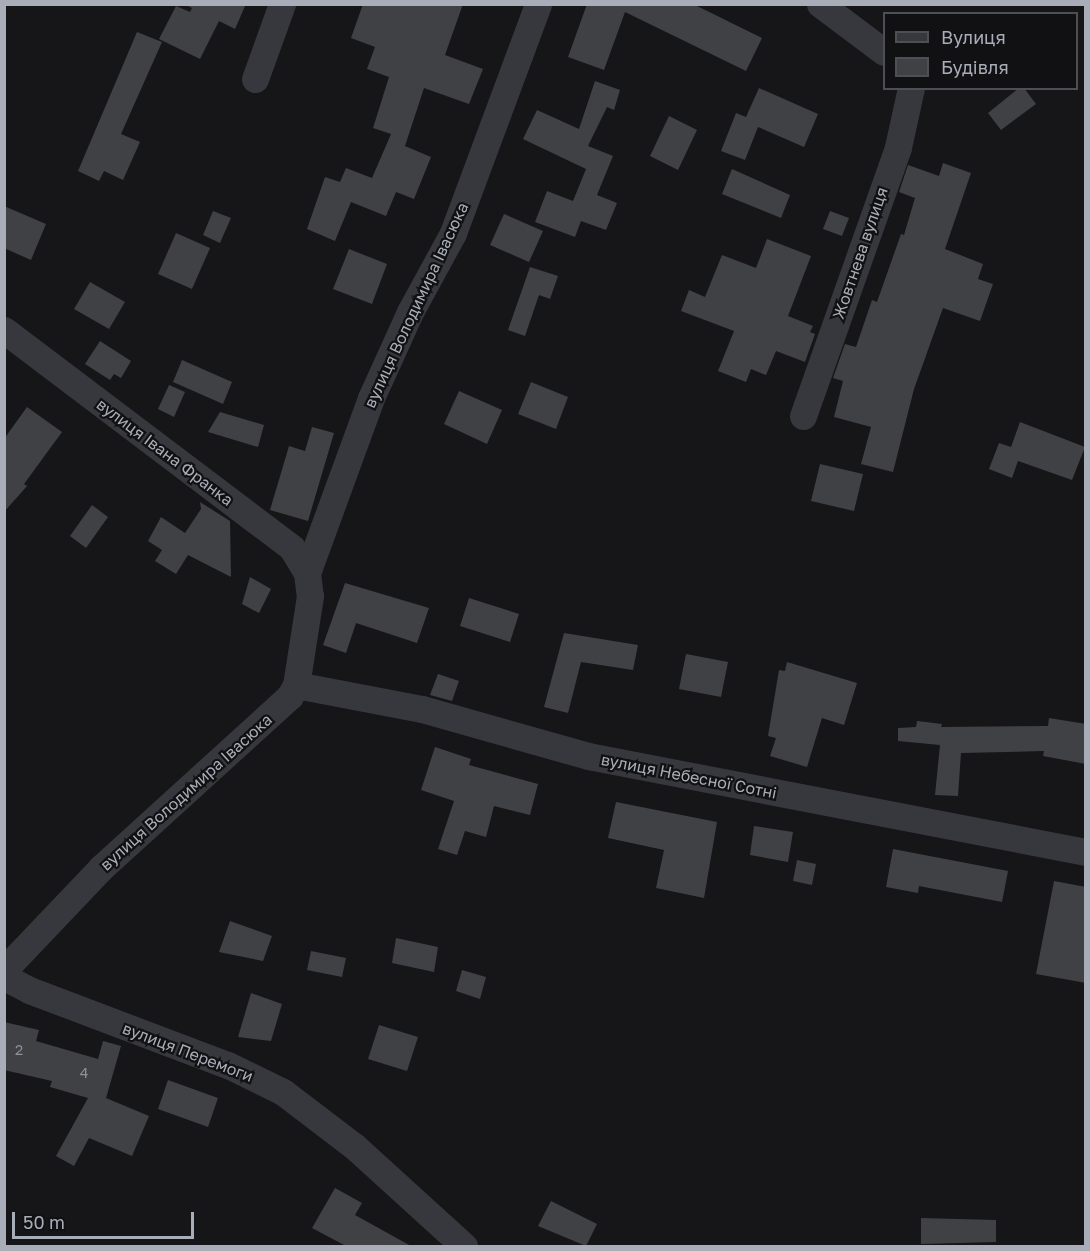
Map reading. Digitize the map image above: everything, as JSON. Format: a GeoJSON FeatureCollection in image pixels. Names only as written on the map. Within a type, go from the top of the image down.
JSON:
{"type":"FeatureCollection","features":[{"type":"Feature","properties":{"kind":"street"},"geometry":{"type":"LineString","coordinates":[[255,79],[282,4]]}},
{"type":"Feature","properties":{"kind":"street","name":"вулиця Володимира Івасюка"},"geometry":{"type":"LineString","coordinates":[[4,970],[101,868],[284,702],[296,684],[308,579],[371,398],[410,312],[453,233],[538,4]]}},
{"type":"Feature","properties":{"kind":"street"},"geometry":{"type":"LineString","coordinates":[[820,4],[883,51]]}},
{"type":"Feature","properties":{"kind":"street","name":"Жовтнева вулиця"},"geometry":{"type":"LineString","coordinates":[[803,416],[898,147],[911,90]]}},
{"type":"Feature","properties":{"kind":"street","name":"вулиця Івана Франка"},"geometry":{"type":"LineString","coordinates":[[4,330],[283,541],[308,579]]}},
{"type":"Feature","properties":{"kind":"street","name":"вулиця Небесної Сотні"},"geometry":{"type":"LineString","coordinates":[[296,684],[422,709],[588,756],[1086,852]]}},
{"type":"Feature","properties":{"kind":"street","name":"вулиця Перемоги"},"geometry":{"type":"LineString","coordinates":[[4,977],[29,990],[228,1065],[283,1092],[354,1146],[464,1246]]}},
{"type":"Feature","properties":{"kind":"building"},"geometry":{"type":"Polygon","coordinates":[[[184,4],[246,4],[235,29],[219,21],[200,59],[159,39],[176,6],[190,12],[192,8],[184,4]]]}},
{"type":"Feature","properties":{"kind":"building"},"geometry":{"type":"Polygon","coordinates":[[[363,4],[463,4],[445,55],[483,69],[469,104],[424,88],[405,146],[431,157],[414,199],[396,192],[386,216],[351,202],[335,241],[307,229],[325,177],[340,182],[346,168],[372,178],[391,134],[373,128],[389,77],[367,69],[375,47],[351,38],[363,4]]]}},
{"type":"Feature","properties":{"kind":"building"},"geometry":{"type":"Polygon","coordinates":[[[587,4],[693,4],[762,38],[746,71],[625,12],[604,70],[568,57],[587,4]]]}},
{"type":"Feature","properties":{"kind":"building"},"geometry":{"type":"Polygon","coordinates":[[[137,32],[162,42],[121,134],[140,142],[123,180],[104,171],[99,181],[78,171],[137,32]]]}},
{"type":"Feature","properties":{"kind":"building"},"geometry":{"type":"Polygon","coordinates":[[[595,81],[620,90],[614,110],[607,107],[588,146],[613,156],[597,195],[617,203],[606,230],[581,221],[575,237],[535,222],[547,191],[573,201],[586,169],[523,139],[537,110],[579,129],[595,81]]]}},
{"type":"Feature","properties":{"kind":"building"},"geometry":{"type":"Polygon","coordinates":[[[759,88],[818,114],[804,147],[758,127],[745,160],[721,151],[736,113],[746,117],[759,88]]]}},
{"type":"Feature","properties":{"kind":"building"},"geometry":{"type":"Polygon","coordinates":[[[1017,90],[1026,90],[1036,104],[1001,130],[988,113],[1017,90]]]}},
{"type":"Feature","properties":{"kind":"building"},"geometry":{"type":"Polygon","coordinates":[[[669,116],[697,130],[678,170],[650,156],[669,116]]]}},
{"type":"Feature","properties":{"kind":"building"},"geometry":{"type":"Polygon","coordinates":[[[943,163],[971,173],[945,249],[983,264],[978,279],[993,284],[980,321],[943,308],[914,389],[893,472],[861,464],[871,427],[834,417],[843,381],[833,378],[845,344],[856,347],[872,300],[877,302],[901,234],[904,235],[915,198],[899,192],[908,165],[939,176],[943,163]]]}},
{"type":"Feature","properties":{"kind":"building"},"geometry":{"type":"Polygon","coordinates":[[[732,169],[790,195],[781,218],[722,194],[732,169]]]}},
{"type":"Feature","properties":{"kind":"building"},"geometry":{"type":"Polygon","coordinates":[[[4,206],[46,224],[31,260],[4,248],[4,206]]]}},
{"type":"Feature","properties":{"kind":"building"},"geometry":{"type":"Polygon","coordinates":[[[213,211],[231,218],[220,243],[203,235],[213,211]]]}},
{"type":"Feature","properties":{"kind":"building"},"geometry":{"type":"Polygon","coordinates":[[[830,211],[849,218],[842,236],[823,229],[830,211]]]}},
{"type":"Feature","properties":{"kind":"building"},"geometry":{"type":"Polygon","coordinates":[[[504,214],[543,231],[529,262],[490,245],[504,214]]]}},
{"type":"Feature","properties":{"kind":"building"},"geometry":{"type":"Polygon","coordinates":[[[176,233],[210,248],[192,289],[158,274],[176,233]]]}},
{"type":"Feature","properties":{"kind":"building"},"geometry":{"type":"Polygon","coordinates":[[[767,239],[811,256],[788,316],[813,326],[810,332],[815,334],[805,362],[776,351],[766,375],[751,369],[746,382],[718,371],[734,331],[681,311],[689,290],[705,297],[722,255],[756,268],[767,239]]]}},
{"type":"Feature","properties":{"kind":"building"},"geometry":{"type":"Polygon","coordinates":[[[349,249],[387,264],[372,304],[333,289],[349,249]]]}},
{"type":"Feature","properties":{"kind":"building"},"geometry":{"type":"Polygon","coordinates":[[[530,267],[558,276],[550,299],[539,295],[525,336],[508,330],[530,267]]]}},
{"type":"Feature","properties":{"kind":"building"},"geometry":{"type":"Polygon","coordinates":[[[90,282],[125,302],[109,329],[74,309],[90,282]]]}},
{"type":"Feature","properties":{"kind":"building"},"geometry":{"type":"Polygon","coordinates":[[[100,341],[131,361],[121,378],[114,374],[110,380],[85,364],[100,341]]]}},
{"type":"Feature","properties":{"kind":"building"},"geometry":{"type":"Polygon","coordinates":[[[182,360],[232,382],[223,404],[173,382],[182,360]]]}},
{"type":"Feature","properties":{"kind":"building"},"geometry":{"type":"Polygon","coordinates":[[[531,382],[568,397],[556,429],[518,414],[531,382]]]}},
{"type":"Feature","properties":{"kind":"building"},"geometry":{"type":"Polygon","coordinates":[[[169,385],[185,392],[174,417],[158,409],[169,385]]]}},
{"type":"Feature","properties":{"kind":"building"},"geometry":{"type":"Polygon","coordinates":[[[459,391],[502,410],[487,444],[444,424],[459,391]]]}},
{"type":"Feature","properties":{"kind":"building"},"geometry":{"type":"Polygon","coordinates":[[[27,407],[62,432],[24,484],[27,486],[4,512],[4,439],[27,407]]]}},
{"type":"Feature","properties":{"kind":"building"},"geometry":{"type":"Polygon","coordinates":[[[220,412],[264,425],[258,447],[208,432],[220,412]]]}},
{"type":"Feature","properties":{"kind":"building"},"geometry":{"type":"Polygon","coordinates":[[[1020,422],[1085,447],[1072,480],[1018,461],[1012,478],[989,469],[999,443],[1011,447],[1020,422]]]}},
{"type":"Feature","properties":{"kind":"building"},"geometry":{"type":"Polygon","coordinates":[[[312,427],[334,433],[308,521],[270,510],[289,446],[305,451],[312,427]]]}},
{"type":"Feature","properties":{"kind":"building"},"geometry":{"type":"Polygon","coordinates":[[[820,464],[863,474],[854,511],[811,501],[820,464]]]}},
{"type":"Feature","properties":{"kind":"building"},"geometry":{"type":"Polygon","coordinates":[[[200,502],[230,521],[231,577],[188,555],[176,574],[155,561],[162,550],[148,541],[161,517],[185,533],[201,509],[200,502]]]}},
{"type":"Feature","properties":{"kind":"building"},"geometry":{"type":"Polygon","coordinates":[[[92,505],[108,517],[86,548],[70,536],[92,505]]]}},
{"type":"Feature","properties":{"kind":"building"},"geometry":{"type":"Polygon","coordinates":[[[250,577],[271,589],[259,613],[242,604],[250,577]]]}},
{"type":"Feature","properties":{"kind":"building"},"geometry":{"type":"Polygon","coordinates":[[[345,583],[429,608],[417,643],[356,623],[346,653],[323,645],[345,583]]]}},
{"type":"Feature","properties":{"kind":"building"},"geometry":{"type":"Polygon","coordinates":[[[469,598],[519,614],[510,642],[460,626],[469,598]]]}},
{"type":"Feature","properties":{"kind":"building"},"geometry":{"type":"Polygon","coordinates":[[[564,633],[638,645],[633,670],[581,662],[568,713],[544,707],[564,633]]]}},
{"type":"Feature","properties":{"kind":"building"},"geometry":{"type":"Polygon","coordinates":[[[686,654],[728,662],[721,697],[679,689],[686,654]]]}},
{"type":"Feature","properties":{"kind":"building"},"geometry":{"type":"Polygon","coordinates":[[[787,662],[857,683],[844,725],[822,718],[807,767],[770,756],[776,738],[768,736],[779,670],[785,671],[787,662]]]}},
{"type":"Feature","properties":{"kind":"building"},"geometry":{"type":"Polygon","coordinates":[[[438,674],[459,681],[452,701],[430,695],[438,674]]]}},
{"type":"Feature","properties":{"kind":"building"},"geometry":{"type":"Polygon","coordinates":[[[1049,718],[1086,724],[1086,764],[1043,756],[1044,751],[961,753],[958,796],[935,795],[940,745],[898,741],[898,728],[916,727],[917,721],[942,724],[941,727],[1048,726],[1049,718]]]}},
{"type":"Feature","properties":{"kind":"building"},"geometry":{"type":"Polygon","coordinates":[[[435,747],[471,759],[469,765],[538,784],[530,815],[494,806],[486,837],[465,831],[457,855],[438,849],[454,801],[421,790],[435,747]]]}},
{"type":"Feature","properties":{"kind":"building"},"geometry":{"type":"Polygon","coordinates":[[[616,802],[717,822],[704,898],[656,888],[664,850],[608,838],[616,802]]]}},
{"type":"Feature","properties":{"kind":"building"},"geometry":{"type":"Polygon","coordinates":[[[754,826],[793,832],[788,862],[750,855],[754,826]]]}},
{"type":"Feature","properties":{"kind":"building"},"geometry":{"type":"Polygon","coordinates":[[[893,849],[1008,871],[1002,902],[919,886],[918,893],[886,887],[893,849]]]}},
{"type":"Feature","properties":{"kind":"building"},"geometry":{"type":"Polygon","coordinates":[[[797,860],[816,864],[812,885],[793,881],[797,860]]]}},
{"type":"Feature","properties":{"kind":"building"},"geometry":{"type":"Polygon","coordinates":[[[1054,881],[1086,887],[1086,983],[1036,974],[1054,881]]]}},
{"type":"Feature","properties":{"kind":"building"},"geometry":{"type":"Polygon","coordinates":[[[230,921],[272,936],[263,961],[219,952],[230,921]]]}},
{"type":"Feature","properties":{"kind":"building"},"geometry":{"type":"Polygon","coordinates":[[[396,938],[438,947],[434,972],[392,963],[396,938]]]}},
{"type":"Feature","properties":{"kind":"building"},"geometry":{"type":"Polygon","coordinates":[[[311,951],[346,958],[342,977],[307,970],[311,951]]]}},
{"type":"Feature","properties":{"kind":"building"},"geometry":{"type":"Polygon","coordinates":[[[462,970],[486,977],[480,999],[456,991],[462,970]]]}},
{"type":"Feature","properties":{"kind":"building"},"geometry":{"type":"Polygon","coordinates":[[[251,993],[282,1004],[271,1041],[238,1037],[251,993]]]}},
{"type":"Feature","properties":{"kind":"building"},"geometry":{"type":"Polygon","coordinates":[[[4,1022],[39,1030],[36,1041],[98,1059],[103,1041],[121,1046],[106,1098],[149,1116],[132,1156],[89,1138],[74,1166],[56,1156],[88,1098],[50,1087],[52,1081],[4,1070],[4,1022]]]}},
{"type":"Feature","properties":{"kind":"building"},"geometry":{"type":"Polygon","coordinates":[[[379,1025],[418,1037],[407,1071],[368,1059],[379,1025]]]}},
{"type":"Feature","properties":{"kind":"building"},"geometry":{"type":"Polygon","coordinates":[[[168,1080],[218,1098],[208,1127],[158,1109],[168,1080]]]}},
{"type":"Feature","properties":{"kind":"building"},"geometry":{"type":"Polygon","coordinates":[[[335,1188],[362,1203],[355,1215],[411,1246],[346,1246],[312,1228],[335,1188]]]}},
{"type":"Feature","properties":{"kind":"building"},"geometry":{"type":"Polygon","coordinates":[[[551,1201],[597,1224],[586,1246],[538,1226],[551,1201]]]}},
{"type":"Feature","properties":{"kind":"building"},"geometry":{"type":"Polygon","coordinates":[[[921,1218],[996,1220],[996,1242],[921,1244],[921,1218]]]}}]}
